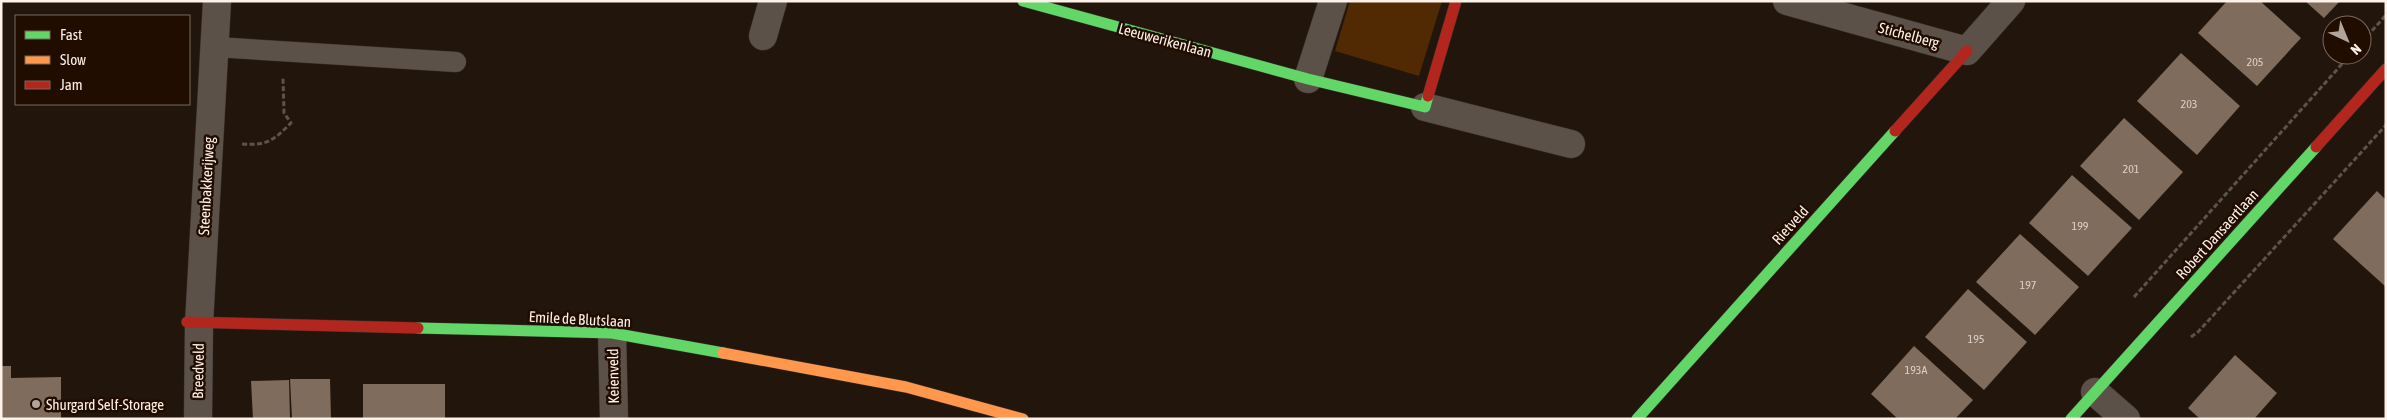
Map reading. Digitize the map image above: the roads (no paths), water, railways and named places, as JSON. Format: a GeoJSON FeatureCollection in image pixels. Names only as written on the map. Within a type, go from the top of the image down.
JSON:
{"type":"FeatureCollection","features":[{"type":"Feature","properties":{"kind":"street","name":"Steenbakkerijweg"},"geometry":{"type":"LineString","coordinates":[[193,323],[209,142],[217,1]]}},
{"type":"Feature","properties":{"kind":"street"},"geometry":{"type":"LineString","coordinates":[[763,36],[773,1]]}},
{"type":"Feature","properties":{"kind":"street","name":"Leeuwerikenlaan"},"geometry":{"type":"LineString","coordinates":[[1023,1],[1308,79],[1571,144]]}},
{"type":"Feature","properties":{"kind":"street"},"geometry":{"type":"LineString","coordinates":[[1308,79],[1333,1]]}},
{"type":"Feature","properties":{"kind":"street"},"geometry":{"type":"LineString","coordinates":[[1425,107],[1456,1]]}},
{"type":"Feature","properties":{"kind":"street","name":"Stichelberg"},"geometry":{"type":"LineString","coordinates":[[1787,1],[1966,51]]}},
{"type":"Feature","properties":{"kind":"street"},"geometry":{"type":"LineString","coordinates":[[1966,51],[2012,1]]}},
{"type":"Feature","properties":{"kind":"street","name":"Rietveld"},"geometry":{"type":"LineString","coordinates":[[1637,419],[1966,51]]}},
{"type":"Feature","properties":{"kind":"street","name":"Robert Dansaertlaan"},"geometry":{"type":"LineString","coordinates":[[2071,419],[2386,69]]}},
{"type":"Feature","properties":{"kind":"street","name":"Emile de Blutslaan"},"geometry":{"type":"LineString","coordinates":[[193,323],[612,333],[906,386],[1023,419]]}},
{"type":"Feature","properties":{"kind":"street","name":"Breedveld"},"geometry":{"type":"LineString","coordinates":[[193,323],[198,419]]}},
{"type":"Feature","properties":{"kind":"street","name":"Keienveld"},"geometry":{"type":"LineString","coordinates":[[612,333],[614,419]]}},
{"type":"Feature","properties":{"kind":"street"},"geometry":{"type":"LineString","coordinates":[[2096,392],[2126,419]]}},
{"type":"Feature","properties":{"kind":"lane"},"geometry":{"type":"LineString","coordinates":[[214,48],[456,62]]}},
{"type":"Feature","properties":{"kind":"place","name":"Shurgard Self-Storage"},"geometry":{"type":"Point","coordinates":[36,404]}}]}
